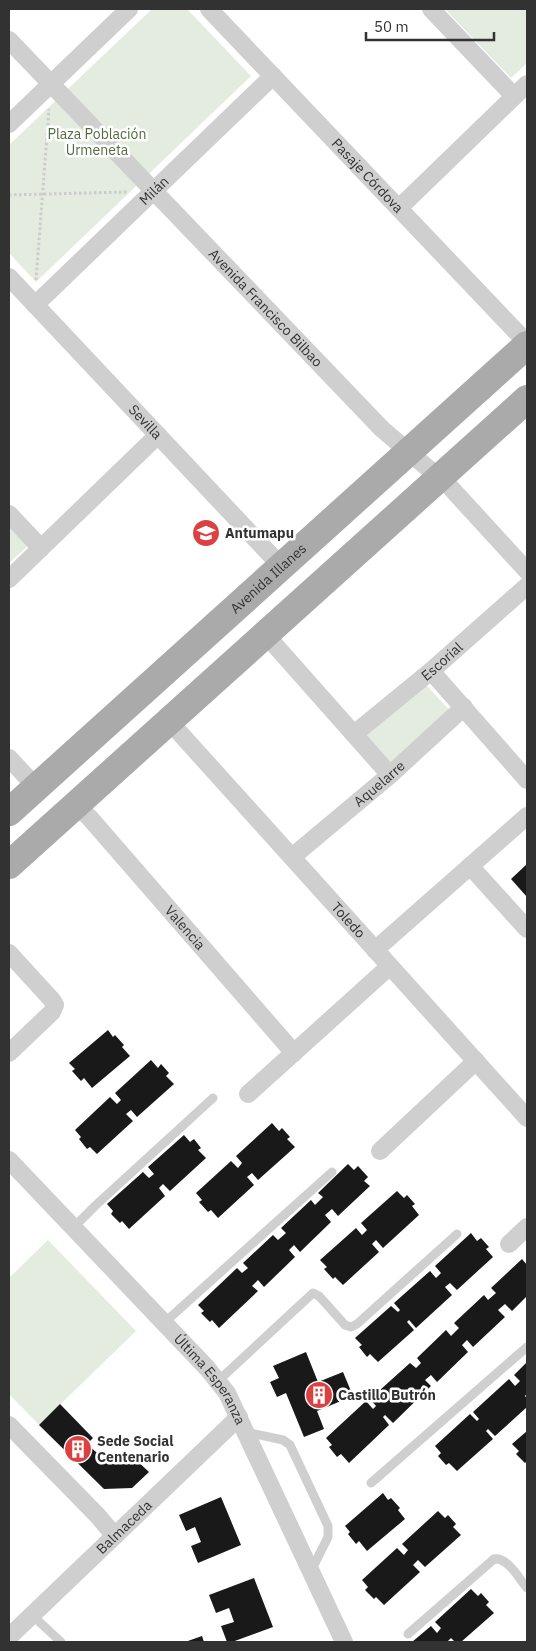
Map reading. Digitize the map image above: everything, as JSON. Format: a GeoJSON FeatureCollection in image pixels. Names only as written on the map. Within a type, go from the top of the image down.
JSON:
{"type":"FeatureCollection","features":[{"type":"Feature","properties":{"kind":"main road","name":"Avenida Illanes"},"geometry":{"type":"LineString","coordinates":[[9,812],[527,344]]}},
{"type":"Feature","properties":{"kind":"main road"},"geometry":{"type":"LineString","coordinates":[[9,866],[527,399]]}},
{"type":"Feature","properties":{"kind":"street"},"geometry":{"type":"LineString","coordinates":[[9,124],[129,9]]}},
{"type":"Feature","properties":{"kind":"street","name":"Pasaje Córdova"},"geometry":{"type":"LineString","coordinates":[[209,9],[527,344]]}},
{"type":"Feature","properties":{"kind":"street"},"geometry":{"type":"LineString","coordinates":[[431,9],[514,96]]}},
{"type":"Feature","properties":{"kind":"street","name":"Avenida Francisco Bilbao"},"geometry":{"type":"LineString","coordinates":[[9,40],[382,429],[408,453],[439,477],[527,572]]}},
{"type":"Feature","properties":{"kind":"street","name":"Milán"},"geometry":{"type":"LineString","coordinates":[[35,305],[274,76]]}},
{"type":"Feature","properties":{"kind":"street"},"geometry":{"type":"LineString","coordinates":[[399,208],[527,84]]}},
{"type":"Feature","properties":{"kind":"street","name":"Sevilla"},"geometry":{"type":"LineString","coordinates":[[9,277],[282,567]]}},
{"type":"Feature","properties":{"kind":"street"},"geometry":{"type":"LineString","coordinates":[[9,579],[158,435]]}},
{"type":"Feature","properties":{"kind":"street"},"geometry":{"type":"LineString","coordinates":[[9,514],[41,548]]}},
{"type":"Feature","properties":{"kind":"street","name":"Escorial"},"geometry":{"type":"LineString","coordinates":[[354,734],[431,671],[527,586]]}},
{"type":"Feature","properties":{"kind":"street"},"geometry":{"type":"LineString","coordinates":[[266,635],[390,775]]}},
{"type":"Feature","properties":{"kind":"street"},"geometry":{"type":"LineString","coordinates":[[431,671],[527,780]]}},
{"type":"Feature","properties":{"kind":"street","name":"Aquelarre"},"geometry":{"type":"LineString","coordinates":[[292,857],[390,775],[464,707]]}},
{"type":"Feature","properties":{"kind":"street","name":"Toledo"},"geometry":{"type":"LineString","coordinates":[[168,721],[527,1118]]}},
{"type":"Feature","properties":{"kind":"street"},"geometry":{"type":"LineString","coordinates":[[9,758],[36,787]]}},
{"type":"Feature","properties":{"kind":"street","name":"Valencia"},"geometry":{"type":"LineString","coordinates":[[75,805],[89,818],[294,1053]]}},
{"type":"Feature","properties":{"kind":"street"},"geometry":{"type":"LineString","coordinates":[[376,950],[527,816]]}},
{"type":"Feature","properties":{"kind":"street"},"geometry":{"type":"LineString","coordinates":[[470,866],[527,929]]}},
{"type":"Feature","properties":{"kind":"street"},"geometry":{"type":"LineString","coordinates":[[9,953],[55,1005],[52,1012],[9,1052]]}},
{"type":"Feature","properties":{"kind":"street"},"geometry":{"type":"LineString","coordinates":[[248,1094],[390,966]]}},
{"type":"Feature","properties":{"kind":"street"},"geometry":{"type":"LineString","coordinates":[[380,1152],[476,1061]]}},
{"type":"Feature","properties":{"kind":"street","name":"Última Esperanza"},"geometry":{"type":"LineString","coordinates":[[9,1160],[164,1323],[227,1393],[344,1642]]}},
{"type":"Feature","properties":{"kind":"street"},"geometry":{"type":"LineString","coordinates":[[509,1244],[527,1227]]}},
{"type":"Feature","properties":{"kind":"street"},"geometry":{"type":"LineString","coordinates":[[9,1425],[98,1516],[114,1535]]}},
{"type":"Feature","properties":{"kind":"street","name":"Balmaceda"},"geometry":{"type":"LineString","coordinates":[[9,1637],[114,1535],[242,1425]]}},
{"type":"Feature","properties":{"kind":"lane"},"geometry":{"type":"LineString","coordinates":[[73,1228],[213,1098]]}},
{"type":"Feature","properties":{"kind":"lane"},"geometry":{"type":"LineString","coordinates":[[164,1323],[332,1172]]}},
{"type":"Feature","properties":{"kind":"lane"},"geometry":{"type":"LineString","coordinates":[[218,1381],[313,1293],[319,1296],[345,1325],[351,1327],[357,1324],[457,1234]]}},
{"type":"Feature","properties":{"kind":"lane"},"geometry":{"type":"LineString","coordinates":[[371,1483],[527,1348]]}},
{"type":"Feature","properties":{"kind":"lane"},"geometry":{"type":"LineString","coordinates":[[242,1425],[283,1440],[290,1445],[320,1508],[329,1532],[311,1571]]}},
{"type":"Feature","properties":{"kind":"lane"},"geometry":{"type":"LineString","coordinates":[[408,1634],[494,1558],[507,1563],[527,1588]]}},
{"type":"Feature","properties":{"kind":"lane"},"geometry":{"type":"LineString","coordinates":[[32,1615],[61,1642]]}},
{"type":"Feature","properties":{"kind":"path"},"geometry":{"type":"LineString","coordinates":[[35,305],[50,84]]}},
{"type":"Feature","properties":{"kind":"path"},"geometry":{"type":"LineString","coordinates":[[9,195],[154,191]]}},
{"type":"Feature","properties":{"kind":"green space","name":"Plaza Población Urmeneta"},"geometry":{"type":"Polygon","coordinates":[[[152,9],[187,9],[251,76],[36,282],[9,253],[9,145],[152,9]]]}},
{"type":"Feature","properties":{"kind":"green space"},"geometry":{"type":"Polygon","coordinates":[[[445,9],[527,9],[527,63],[511,78],[445,9]]]}},
{"type":"Feature","properties":{"kind":"green space"},"geometry":{"type":"Polygon","coordinates":[[[9,521],[30,544],[9,563],[9,521]]]}},
{"type":"Feature","properties":{"kind":"green space"},"geometry":{"type":"Polygon","coordinates":[[[420,678],[452,713],[383,776],[351,739],[420,678]]]}},
{"type":"Feature","properties":{"kind":"green space"},"geometry":{"type":"Polygon","coordinates":[[[48,1240],[136,1331],[39,1425],[9,1394],[9,1278],[48,1240]]]}},
{"type":"Feature","properties":{"kind":"building"},"geometry":{"type":"Polygon","coordinates":[[[527,864],[527,897],[511,879],[527,864]]]}},
{"type":"Feature","properties":{"kind":"building"},"geometry":{"type":"Polygon","coordinates":[[[108,1030],[113,1037],[115,1035],[124,1045],[122,1047],[130,1056],[92,1088],[84,1078],[81,1081],[72,1071],[75,1069],[69,1063],[108,1030]]]}},
{"type":"Feature","properties":{"kind":"building"},"geometry":{"type":"Polygon","coordinates":[[[151,1060],[158,1068],[161,1064],[169,1073],[166,1076],[174,1084],[137,1117],[131,1110],[126,1114],[133,1121],[97,1154],[90,1147],[87,1149],[75,1130],[110,1097],[117,1104],[121,1100],[115,1093],[151,1060]]]}},
{"type":"Feature","properties":{"kind":"building"},"geometry":{"type":"Polygon","coordinates":[[[272,1123],[279,1131],[282,1128],[290,1137],[287,1139],[295,1147],[258,1180],[252,1173],[247,1177],[254,1185],[218,1218],[211,1210],[208,1212],[199,1202],[202,1200],[196,1193],[231,1161],[238,1168],[242,1163],[236,1156],[272,1123]]]}},
{"type":"Feature","properties":{"kind":"building"},"geometry":{"type":"Polygon","coordinates":[[[184,1135],[190,1142],[194,1139],[201,1148],[198,1150],[206,1158],[170,1191],[163,1184],[159,1188],[165,1196],[129,1229],[122,1221],[120,1223],[111,1214],[113,1211],[107,1204],[143,1172],[149,1178],[154,1174],[148,1167],[184,1135]]]}},
{"type":"Feature","properties":{"kind":"building"},"geometry":{"type":"Polygon","coordinates":[[[348,1164],[354,1170],[358,1166],[368,1177],[364,1181],[370,1186],[338,1216],[332,1209],[325,1215],[331,1222],[300,1252],[294,1245],[289,1250],[295,1257],[264,1287],[258,1280],[252,1286],[258,1291],[219,1328],[212,1320],[210,1322],[201,1313],[204,1311],[198,1305],[237,1268],[242,1273],[248,1268],[243,1263],[273,1235],[278,1240],[286,1233],[281,1228],[311,1200],[315,1205],[323,1197],[318,1193],[348,1164]]]}},
{"type":"Feature","properties":{"kind":"building"},"geometry":{"type":"Polygon","coordinates":[[[397,1191],[404,1198],[407,1195],[415,1204],[412,1206],[419,1215],[383,1248],[376,1240],[372,1244],[379,1252],[343,1285],[335,1277],[333,1279],[324,1269],[327,1267],[320,1260],[356,1228],[362,1235],[367,1230],[361,1223],[397,1191]]]}},
{"type":"Feature","properties":{"kind":"building"},"geometry":{"type":"Polygon","coordinates":[[[471,1233],[477,1241],[481,1238],[489,1247],[486,1249],[493,1257],[457,1290],[450,1283],[445,1287],[452,1295],[416,1328],[409,1320],[407,1322],[414,1330],[378,1362],[370,1354],[367,1357],[359,1347],[362,1345],[355,1338],[391,1306],[398,1312],[400,1310],[394,1303],[430,1271],[436,1278],[441,1273],[435,1266],[471,1233]]]}},
{"type":"Feature","properties":{"kind":"building"},"geometry":{"type":"Polygon","coordinates":[[[522,1259],[527,1265],[527,1296],[512,1311],[505,1304],[498,1310],[505,1317],[473,1347],[467,1340],[462,1345],[468,1352],[437,1382],[431,1375],[425,1380],[431,1386],[393,1423],[385,1415],[383,1417],[389,1425],[349,1463],[341,1454],[337,1457],[329,1447],[332,1445],[326,1438],[366,1401],[373,1409],[376,1406],[370,1399],[410,1363],[416,1368],[421,1363],[417,1358],[446,1330],[451,1336],[459,1328],[454,1323],[484,1295],[488,1300],[496,1293],[491,1288],[522,1259]]]}},
{"type":"Feature","properties":{"kind":"building","name":"Castillo Butrón"},"geometry":{"type":"Polygon","coordinates":[[[306,1352],[318,1382],[343,1372],[353,1396],[317,1411],[324,1429],[304,1437],[286,1393],[277,1397],[270,1382],[279,1378],[273,1366],[306,1352]]]}},
{"type":"Feature","properties":{"kind":"building"},"geometry":{"type":"Polygon","coordinates":[[[527,1362],[527,1393],[525,1396],[527,1407],[495,1436],[488,1429],[486,1431],[493,1439],[457,1471],[449,1463],[446,1465],[438,1456],[441,1453],[435,1446],[470,1414],[477,1421],[479,1419],[473,1412],[509,1379],[515,1386],[520,1381],[514,1375],[527,1362]]]}},
{"type":"Feature","properties":{"kind":"building","name":"Sede Social Centenario"},"geometry":{"type":"Polygon","coordinates":[[[60,1404],[93,1438],[87,1444],[105,1460],[110,1455],[118,1463],[126,1464],[132,1456],[149,1472],[132,1488],[104,1489],[39,1425],[60,1404]]]}},
{"type":"Feature","properties":{"kind":"building"},"geometry":{"type":"Polygon","coordinates":[[[527,1431],[527,1461],[525,1463],[516,1454],[519,1451],[512,1444],[527,1431]]]}},
{"type":"Feature","properties":{"kind":"building"},"geometry":{"type":"Polygon","coordinates":[[[383,1493],[388,1500],[391,1498],[400,1508],[398,1510],[405,1519],[367,1551],[359,1541],[356,1544],[348,1534],[350,1532],[345,1526],[383,1493]]]}},
{"type":"Feature","properties":{"kind":"building"},"geometry":{"type":"Polygon","coordinates":[[[221,1497],[241,1545],[198,1563],[191,1546],[201,1542],[195,1527],[186,1531],[179,1515],[221,1497]]]}},
{"type":"Feature","properties":{"kind":"building"},"geometry":{"type":"Polygon","coordinates":[[[438,1511],[445,1518],[448,1515],[456,1524],[453,1527],[461,1535],[425,1567],[418,1560],[413,1565],[420,1572],[384,1605],[376,1597],[374,1599],[365,1590],[368,1587],[362,1580],[397,1548],[404,1555],[408,1550],[402,1544],[438,1511]]]}},
{"type":"Feature","properties":{"kind":"building"},"geometry":{"type":"Polygon","coordinates":[[[254,1578],[273,1627],[232,1642],[227,1642],[221,1626],[234,1622],[229,1608],[216,1613],[209,1595],[254,1578]]]}},
{"type":"Feature","properties":{"kind":"building"},"geometry":{"type":"Polygon","coordinates":[[[471,1589],[478,1596],[481,1593],[489,1602],[486,1605],[494,1613],[461,1642],[455,1642],[451,1638],[447,1642],[412,1642],[431,1626],[437,1633],[441,1628],[435,1622],[471,1589]]]}},
{"type":"Feature","properties":{"kind":"building"},"geometry":{"type":"Polygon","coordinates":[[[202,1636],[204,1642],[185,1642],[202,1636]]]}},
{"type":"Feature","properties":{"kind":"place","name":"Antumapu"},"geometry":{"type":"Point","coordinates":[206,533]}},
{"type":"Feature","properties":{"kind":"place","name":"Castillo Butrón"},"geometry":{"type":"Point","coordinates":[319,1395]}},
{"type":"Feature","properties":{"kind":"place","name":"Sede Social Centenario"},"geometry":{"type":"Point","coordinates":[78,1449]}}]}
